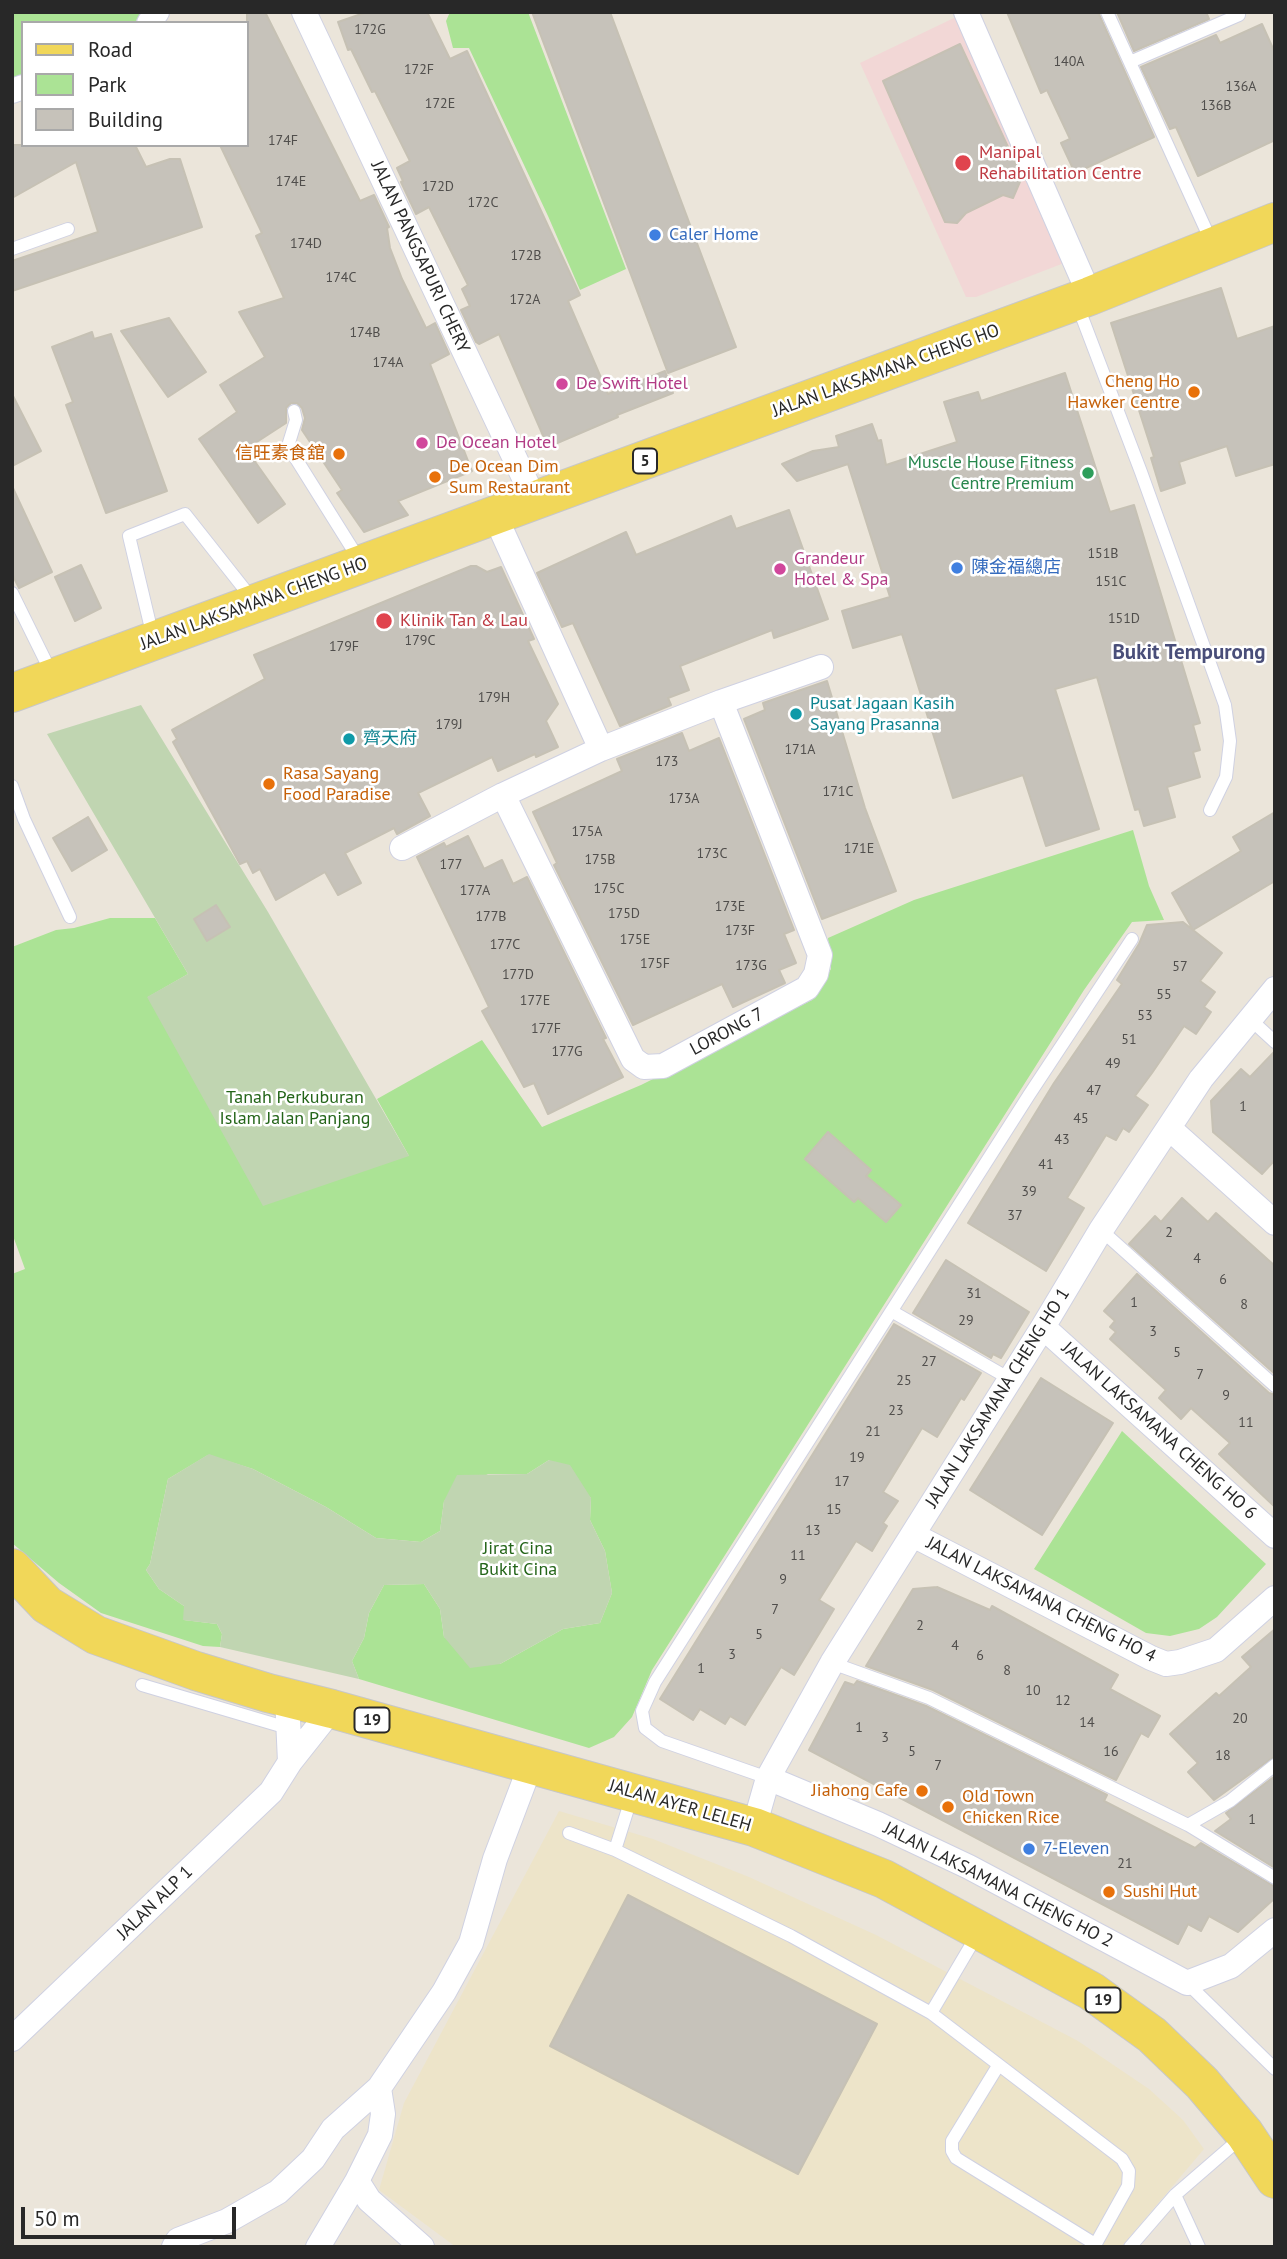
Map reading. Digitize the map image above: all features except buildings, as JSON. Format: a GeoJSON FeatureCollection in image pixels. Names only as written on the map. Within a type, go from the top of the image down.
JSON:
{"type":"FeatureCollection","features":[{"type":"Feature","properties":{"kind":"main road","name":"JALAN LAKSAMANA CHENG HO"},"geometry":{"type":"LineString","coordinates":[[12,693],[1083,298],[1275,222]]}},
{"type":"Feature","properties":{"kind":"main road","name":"JALAN AYER LELEH"},"geometry":{"type":"LineString","coordinates":[[12,1568],[47,1605],[96,1635],[196,1671],[305,1717],[530,1764],[754,1826],[884,1879],[1091,1991],[1152,2035],[1202,2082],[1245,2134],[1275,2179]]}},
{"type":"Feature","properties":{"kind":"street","name":"JALAN PANGSAPURI CHERY"},"geometry":{"type":"LineString","coordinates":[[304,12],[535,501]]}},
{"type":"Feature","properties":{"kind":"street"},"geometry":{"type":"LineString","coordinates":[[966,12],[1083,298]]}},
{"type":"Feature","properties":{"kind":"street"},"geometry":{"type":"LineString","coordinates":[[495,516],[600,749]]}},
{"type":"Feature","properties":{"kind":"street"},"geometry":{"type":"LineString","coordinates":[[402,848],[503,795],[600,749],[821,667]]}},
{"type":"Feature","properties":{"kind":"street","name":"LORONG 7"},"geometry":{"type":"LineString","coordinates":[[503,795],[633,1059],[644,1067],[663,1066],[807,988],[816,974],[820,955],[721,702]]}},
{"type":"Feature","properties":{"kind":"street","name":"JALAN LAKSAMANA CHENG HO 1"},"geometry":{"type":"LineString","coordinates":[[754,1826],[768,1779],[832,1663],[1101,1230],[1201,1079],[1275,989]]}},
{"type":"Feature","properties":{"kind":"street"},"geometry":{"type":"LineString","coordinates":[[1170,1129],[1275,1223]]}},
{"type":"Feature","properties":{"kind":"street","name":"JALAN LAKSAMANA CHENG HO 6"},"geometry":{"type":"LineString","coordinates":[[1043,1327],[1275,1536]]}},
{"type":"Feature","properties":{"kind":"street","name":"JALAN LAKSAMANA CHENG HO 4"},"geometry":{"type":"LineString","coordinates":[[913,1535],[1166,1664],[1216,1650],[1275,1598]]}},
{"type":"Feature","properties":{"kind":"street","name":"JALAN ALP 1"},"geometry":{"type":"LineString","coordinates":[[12,2039],[271,1793],[290,1762],[305,1717]]}},
{"type":"Feature","properties":{"kind":"street"},"geometry":{"type":"LineString","coordinates":[[174,2247],[178,2240],[227,2221],[278,2192],[313,2159],[333,2129],[380,2088],[444,1992],[471,1943],[495,1859],[530,1764]]}},
{"type":"Feature","properties":{"kind":"street","name":"JALAN LAKSAMANA CHENG HO 2"},"geometry":{"type":"LineString","coordinates":[[768,1779],[878,1824],[969,1867],[1186,1983]]}},
{"type":"Feature","properties":{"kind":"street"},"geometry":{"type":"LineString","coordinates":[[1186,1983],[1231,1965],[1275,1930]]}},
{"type":"Feature","properties":{"kind":"street"},"geometry":{"type":"LineString","coordinates":[[318,2247],[357,2181],[380,2135],[383,2114],[380,2088]]}},
{"type":"Feature","properties":{"kind":"street"},"geometry":{"type":"LineString","coordinates":[[357,2181],[369,2200],[422,2247]]}},
{"type":"Feature","properties":{"kind":"lane"},"geometry":{"type":"LineString","coordinates":[[1107,12],[1213,247]]}},
{"type":"Feature","properties":{"kind":"lane"},"geometry":{"type":"LineString","coordinates":[[1129,62],[1239,15]]}},
{"type":"Feature","properties":{"kind":"lane"},"geometry":{"type":"LineString","coordinates":[[12,249],[68,229]]}},
{"type":"Feature","properties":{"kind":"lane"},"geometry":{"type":"LineString","coordinates":[[1083,298],[1141,472],[1224,705],[1230,741],[1226,777],[1210,810]]}},
{"type":"Feature","properties":{"kind":"lane"},"geometry":{"type":"LineString","coordinates":[[294,411],[296,420],[288,446],[362,564]]}},
{"type":"Feature","properties":{"kind":"lane"},"geometry":{"type":"LineString","coordinates":[[154,641],[129,536],[185,514],[256,604]]}},
{"type":"Feature","properties":{"kind":"lane"},"geometry":{"type":"LineString","coordinates":[[12,593],[54,677]]}},
{"type":"Feature","properties":{"kind":"lane"},"geometry":{"type":"LineString","coordinates":[[12,786],[24,819],[71,917]]}},
{"type":"Feature","properties":{"kind":"lane"},"geometry":{"type":"LineString","coordinates":[[768,1779],[662,1741],[645,1728],[642,1711],[655,1682],[1132,939]]}},
{"type":"Feature","properties":{"kind":"lane"},"geometry":{"type":"LineString","coordinates":[[1251,1020],[1275,1042]]}},
{"type":"Feature","properties":{"kind":"lane"},"geometry":{"type":"LineString","coordinates":[[1101,1230],[1275,1386]]}},
{"type":"Feature","properties":{"kind":"lane"},"geometry":{"type":"LineString","coordinates":[[893,1311],[1010,1379]]}},
{"type":"Feature","properties":{"kind":"lane"},"geometry":{"type":"LineString","coordinates":[[832,1663],[929,1698],[1188,1825],[1275,1878]]}},
{"type":"Feature","properties":{"kind":"lane"},"geometry":{"type":"LineString","coordinates":[[142,1685],[305,1717]]}},
{"type":"Feature","properties":{"kind":"lane"},"geometry":{"type":"LineString","coordinates":[[1188,1825],[1230,1801],[1275,1765]]}},
{"type":"Feature","properties":{"kind":"lane"},"geometry":{"type":"LineString","coordinates":[[615,1850],[634,1793]]}},
{"type":"Feature","properties":{"kind":"lane"},"geometry":{"type":"LineString","coordinates":[[569,1833],[615,1850],[791,1936],[931,2013],[1122,2159],[1129,2171],[1128,2186],[1095,2245],[956,2158],[952,2151],[952,2141],[998,2066]]}},
{"type":"Feature","properties":{"kind":"lane"},"geometry":{"type":"LineString","coordinates":[[931,2013],[980,1931]]}},
{"type":"Feature","properties":{"kind":"lane"},"geometry":{"type":"LineString","coordinates":[[1186,1983],[1275,2069]]}},
{"type":"Feature","properties":{"kind":"lane"},"geometry":{"type":"LineString","coordinates":[[1130,2247],[1175,2195],[1245,2134]]}},
{"type":"Feature","properties":{"kind":"lane"},"geometry":{"type":"LineString","coordinates":[[1175,2195],[1199,2247]]}},
{"type":"Feature","properties":{"kind":"shaded area","name":"Manipal Rehabilitation Centre"},"geometry":{"type":"Polygon","coordinates":[[[956,17],[1064,263],[976,297],[966,297],[860,63],[956,17]]]}},
{"type":"Feature","properties":{"kind":"shaded area"},"geometry":{"type":"Polygon","coordinates":[[[559,1811],[653,1839],[749,1877],[876,1935],[1002,2001],[1078,2041],[1149,2089],[1183,2120],[1204,2149],[1121,2247],[456,2247],[379,2190],[404,2103],[559,1811]]]}},
{"type":"Feature","properties":{"kind":"green space"},"geometry":{"type":"Polygon","coordinates":[[[12,12],[141,12],[136,21],[21,21],[21,77],[12,80],[12,12]]]}},
{"type":"Feature","properties":{"kind":"green space"},"geometry":{"type":"Polygon","coordinates":[[[450,12],[528,12],[626,269],[580,290],[469,48],[453,48],[446,21],[450,12]]]}},
{"type":"Feature","properties":{"kind":"green space","name":"Tanah Perkuburan Islam Jalan Panjang"},"geometry":{"type":"Polygon","coordinates":[[[141,705],[268,912],[409,1156],[263,1206],[147,997],[188,974],[47,734],[141,705]]]}},
{"type":"Feature","properties":{"kind":"green space"},"geometry":{"type":"Polygon","coordinates":[[[1133,830],[1149,886],[1164,920],[1132,922],[1084,990],[652,1670],[632,1717],[614,1737],[589,1748],[359,1679],[352,1661],[364,1638],[369,1613],[384,1585],[424,1584],[440,1609],[444,1637],[500,1664],[563,1629],[600,1623],[612,1593],[605,1551],[590,1520],[591,1498],[549,1460],[527,1474],[488,1474],[444,1501],[440,1531],[421,1542],[376,1538],[326,1507],[253,1469],[208,1455],[168,1479],[150,1564],[146,1570],[159,1589],[184,1606],[184,1620],[217,1624],[222,1634],[220,1647],[203,1646],[101,1613],[59,1583],[12,1543],[12,1274],[25,1269],[12,1233],[12,947],[56,930],[110,918],[155,918],[188,974],[148,997],[409,1156],[377,1099],[482,1040],[542,1127],[641,1085],[812,1000],[831,969],[828,938],[914,900],[1133,830]]]}},
{"type":"Feature","properties":{"kind":"green space"},"geometry":{"type":"Polygon","coordinates":[[[1122,1431],[1266,1564],[1217,1617],[1199,1629],[1170,1636],[1146,1633],[1034,1569],[1122,1431]]]}},
{"type":"Feature","properties":{"kind":"green space","name":"Jirat Cina Bukit Cina"},"geometry":{"type":"Polygon","coordinates":[[[209,1454],[253,1469],[326,1507],[376,1538],[421,1542],[440,1531],[444,1501],[457,1475],[527,1474],[549,1460],[570,1465],[591,1498],[590,1520],[605,1551],[612,1593],[600,1623],[563,1629],[500,1664],[470,1668],[444,1637],[440,1609],[424,1584],[384,1585],[369,1613],[364,1638],[352,1661],[359,1679],[220,1647],[222,1634],[217,1624],[183,1620],[184,1606],[159,1589],[146,1570],[150,1564],[168,1479],[209,1454]]]}},
{"type":"Feature","properties":{"kind":"place","name":"Manipal Rehabilitation Centre"},"geometry":{"type":"Point","coordinates":[963,163]}},
{"type":"Feature","properties":{"kind":"place","name":"Caler Home"},"geometry":{"type":"Point","coordinates":[655,235]}},
{"type":"Feature","properties":{"kind":"place","name":"De Swift Hotel"},"geometry":{"type":"Point","coordinates":[562,384]}},
{"type":"Feature","properties":{"kind":"place","name":"Cheng Ho Hawker Centre"},"geometry":{"type":"Point","coordinates":[1194,392]}},
{"type":"Feature","properties":{"kind":"place","name":"De Ocean Hotel"},"geometry":{"type":"Point","coordinates":[422,443]}},
{"type":"Feature","properties":{"kind":"place","name":"信旺素食舘"},"geometry":{"type":"Point","coordinates":[339,454]}},
{"type":"Feature","properties":{"kind":"place","name":"Muscle House Fitness Centre Premium"},"geometry":{"type":"Point","coordinates":[1088,473]}},
{"type":"Feature","properties":{"kind":"place","name":"De Ocean Dim Sum Restaurant"},"geometry":{"type":"Point","coordinates":[435,477]}},
{"type":"Feature","properties":{"kind":"place","name":"陳金福總店"},"geometry":{"type":"Point","coordinates":[957,568]}},
{"type":"Feature","properties":{"kind":"place","name":"Grandeur Hotel & Spa"},"geometry":{"type":"Point","coordinates":[780,569]}},
{"type":"Feature","properties":{"kind":"place","name":"Klinik Tan & Lau"},"geometry":{"type":"Point","coordinates":[384,621]}},
{"type":"Feature","properties":{"kind":"place","name":"Pusat Jagaan Kasih Sayang Prasanna"},"geometry":{"type":"Point","coordinates":[796,714]}},
{"type":"Feature","properties":{"kind":"place","name":"齊天府"},"geometry":{"type":"Point","coordinates":[349,739]}},
{"type":"Feature","properties":{"kind":"place","name":"Rasa Sayang Food Paradise"},"geometry":{"type":"Point","coordinates":[269,784]}},
{"type":"Feature","properties":{"kind":"place","name":"Jiahong Cafe"},"geometry":{"type":"Point","coordinates":[922,1791]}},
{"type":"Feature","properties":{"kind":"place","name":"Old Town Chicken Rice"},"geometry":{"type":"Point","coordinates":[948,1807]}},
{"type":"Feature","properties":{"kind":"place","name":"7-Eleven"},"geometry":{"type":"Point","coordinates":[1029,1849]}},
{"type":"Feature","properties":{"kind":"place","name":"Sushi Hut"},"geometry":{"type":"Point","coordinates":[1109,1892]}},
{"type":"Feature","properties":{"kind":"district","name":"Bukit Tempurong"},"geometry":{"type":"Point","coordinates":[1189,653]}}]}
